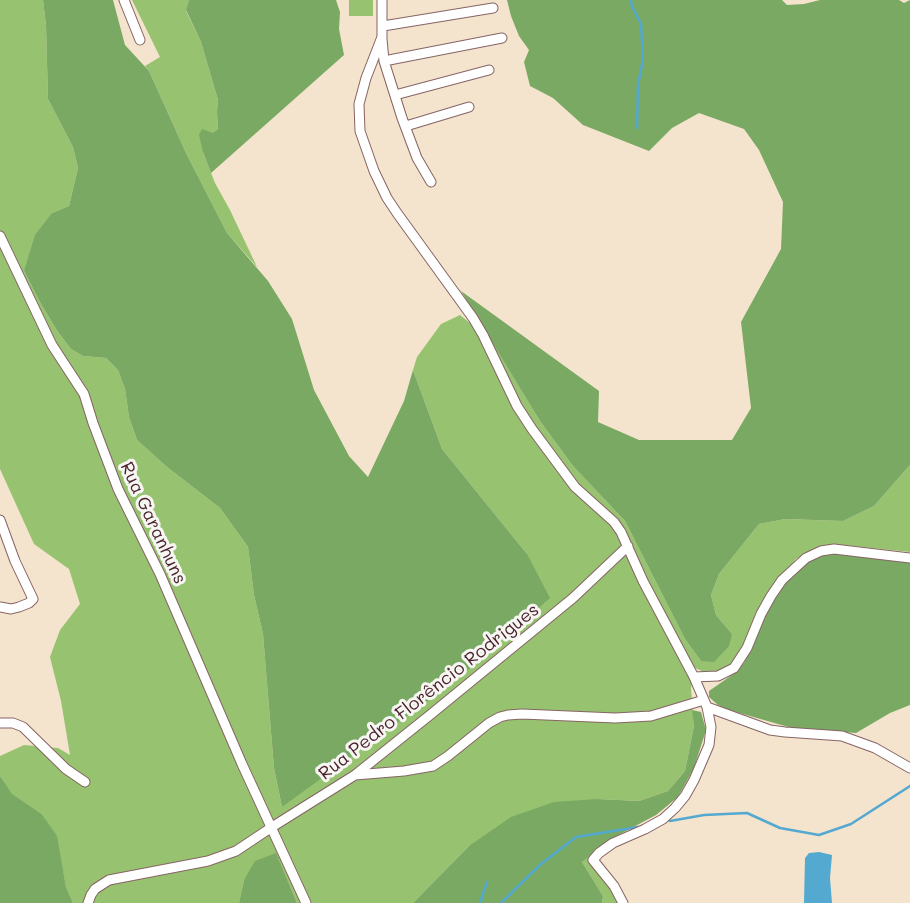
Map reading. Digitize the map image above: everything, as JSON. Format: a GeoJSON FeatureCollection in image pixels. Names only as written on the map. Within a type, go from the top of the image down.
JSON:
{"type":"FeatureCollection","features":[{"type":"Feature","properties":{"kind":"street"},"geometry":{"type":"LineString","coordinates":[[124,0],[140,40]]}},
{"type":"Feature","properties":{"kind":"street"},"geometry":{"type":"LineString","coordinates":[[382,0],[384,61],[417,158],[431,182]]}},
{"type":"Feature","properties":{"kind":"street"},"geometry":{"type":"LineString","coordinates":[[383,26],[493,8]]}},
{"type":"Feature","properties":{"kind":"street"},"geometry":{"type":"LineString","coordinates":[[382,37],[359,104],[360,131],[381,185],[401,220],[478,326],[517,406],[532,429],[575,487],[617,526],[706,703],[711,727],[709,745],[685,796],[663,819],[613,843],[593,860],[614,886],[623,903]]}},
{"type":"Feature","properties":{"kind":"street"},"geometry":{"type":"LineString","coordinates":[[384,61],[502,38]]}},
{"type":"Feature","properties":{"kind":"street"},"geometry":{"type":"LineString","coordinates":[[395,94],[489,70]]}},
{"type":"Feature","properties":{"kind":"street"},"geometry":{"type":"LineString","coordinates":[[405,126],[469,107]]}},
{"type":"Feature","properties":{"kind":"street","name":"Rua Garanhuns"},"geometry":{"type":"LineString","coordinates":[[0,236],[52,345],[84,394],[118,489],[160,574],[242,764],[306,903]]}},
{"type":"Feature","properties":{"kind":"street"},"geometry":{"type":"LineString","coordinates":[[0,520],[15,561],[33,598],[19,607],[0,607]]}},
{"type":"Feature","properties":{"kind":"street","name":"Rua Pedro Florêncio Rodrigues"},"geometry":{"type":"LineString","coordinates":[[88,903],[93,892],[106,882],[222,858],[355,775],[573,598],[628,546]]}},
{"type":"Feature","properties":{"kind":"street"},"geometry":{"type":"LineString","coordinates":[[694,677],[718,676],[734,667],[743,656],[771,596],[782,580],[806,558],[834,549],[910,558]]}},
{"type":"Feature","properties":{"kind":"street"},"geometry":{"type":"LineString","coordinates":[[355,775],[433,766],[489,723],[509,715],[651,716],[706,703],[770,730],[842,736],[875,748],[910,768]]}},
{"type":"Feature","properties":{"kind":"street"},"geometry":{"type":"LineString","coordinates":[[0,723],[13,723],[23,727],[65,769],[85,782]]}},
{"type":"Feature","properties":{"kind":"green space"},"geometry":{"type":"Polygon","coordinates":[[[0,0],[43,0],[48,99],[73,147],[78,168],[69,206],[52,213],[24,271],[41,304],[71,349],[83,356],[106,358],[118,370],[137,440],[220,508],[248,547],[254,595],[263,634],[274,768],[282,807],[527,554],[442,449],[413,370],[417,357],[441,324],[460,315],[491,340],[540,421],[573,466],[625,521],[685,639],[701,661],[732,634],[716,615],[711,595],[719,574],[759,524],[785,519],[843,521],[874,506],[910,465],[910,552],[834,544],[817,547],[796,559],[774,585],[741,653],[733,662],[714,672],[695,668],[691,688],[694,726],[685,771],[668,791],[639,801],[598,799],[469,846],[413,903],[297,903],[276,854],[244,880],[239,903],[73,903],[66,887],[56,836],[42,814],[11,794],[0,776],[0,756],[24,745],[58,748],[70,755],[50,657],[60,630],[80,604],[69,569],[34,544],[0,469],[0,0]]]}},
{"type":"Feature","properties":{"kind":"green space"},"geometry":{"type":"Polygon","coordinates":[[[43,0],[113,0],[125,45],[149,71],[186,153],[227,233],[268,281],[292,319],[314,390],[349,456],[368,477],[404,401],[413,370],[442,449],[527,554],[550,598],[455,681],[282,807],[274,768],[263,634],[254,595],[248,547],[220,508],[137,440],[118,370],[106,358],[83,356],[71,349],[41,304],[24,271],[35,235],[52,213],[69,206],[78,168],[73,147],[48,99],[43,0]]]}},
{"type":"Feature","properties":{"kind":"green space"},"geometry":{"type":"Polygon","coordinates":[[[132,0],[189,0],[186,11],[201,42],[218,100],[218,129],[203,152],[215,183],[257,267],[227,233],[145,66],[160,57],[132,0]]]}},
{"type":"Feature","properties":{"kind":"green space"},"geometry":{"type":"Polygon","coordinates":[[[189,0],[336,0],[340,12],[339,29],[344,55],[211,173],[199,135],[202,129],[213,133],[218,129],[218,100],[201,42],[186,10],[189,0]]]}},
{"type":"Feature","properties":{"kind":"green space"},"geometry":{"type":"Polygon","coordinates":[[[349,0],[373,0],[373,16],[349,16],[349,0]]]}},
{"type":"Feature","properties":{"kind":"green space"},"geometry":{"type":"Polygon","coordinates":[[[507,0],[782,0],[787,5],[820,0],[899,0],[904,3],[910,0],[910,465],[874,506],[843,521],[785,519],[759,524],[719,574],[711,595],[716,615],[732,634],[729,646],[714,662],[701,661],[685,639],[625,521],[573,466],[540,421],[461,291],[599,391],[598,422],[639,440],[732,440],[751,408],[741,322],[781,249],[783,202],[759,150],[744,129],[699,113],[672,128],[649,151],[583,125],[553,98],[530,86],[524,62],[529,50],[519,36],[507,0]]]}},
{"type":"Feature","properties":{"kind":"green space"},"geometry":{"type":"Polygon","coordinates":[[[829,554],[855,554],[910,563],[910,705],[890,713],[856,733],[792,728],[718,705],[709,697],[709,691],[744,663],[779,591],[810,560],[829,554]]]}},
{"type":"Feature","properties":{"kind":"green space"},"geometry":{"type":"Polygon","coordinates":[[[692,710],[701,712],[706,730],[694,768],[678,797],[656,815],[609,840],[582,862],[603,896],[602,903],[413,903],[469,846],[511,817],[554,802],[598,799],[639,801],[668,791],[685,771],[694,726],[692,710]]]}},
{"type":"Feature","properties":{"kind":"green space"},"geometry":{"type":"Polygon","coordinates":[[[0,776],[12,794],[42,814],[57,836],[66,887],[73,903],[0,903],[0,776]]]}},
{"type":"Feature","properties":{"kind":"green space"},"geometry":{"type":"Polygon","coordinates":[[[276,853],[297,903],[239,903],[244,880],[255,861],[276,853]]]}},
{"type":"Feature","properties":{"kind":"green space"},"geometry":{"type":"Polygon","coordinates":[[[590,854],[599,862],[624,903],[602,903],[603,896],[582,862],[590,854]]]}},
{"type":"Feature","properties":{"kind":"water"},"geometry":{"type":"Polygon","coordinates":[[[809,853],[832,855],[832,903],[804,903],[805,858],[809,853]]]}},
{"type":"Feature","properties":{"kind":"waterway"},"geometry":{"type":"LineString","coordinates":[[631,0],[641,24],[643,59],[638,85],[637,128]]}},
{"type":"Feature","properties":{"kind":"waterway"},"geometry":{"type":"LineString","coordinates":[[670,821],[704,815],[747,813],[780,828],[819,835],[851,824],[910,786]]}},
{"type":"Feature","properties":{"kind":"waterway"},"geometry":{"type":"LineString","coordinates":[[501,903],[541,864],[576,837],[638,827]]}},
{"type":"Feature","properties":{"kind":"waterway"},"geometry":{"type":"LineString","coordinates":[[480,903],[487,882]]}}]}
